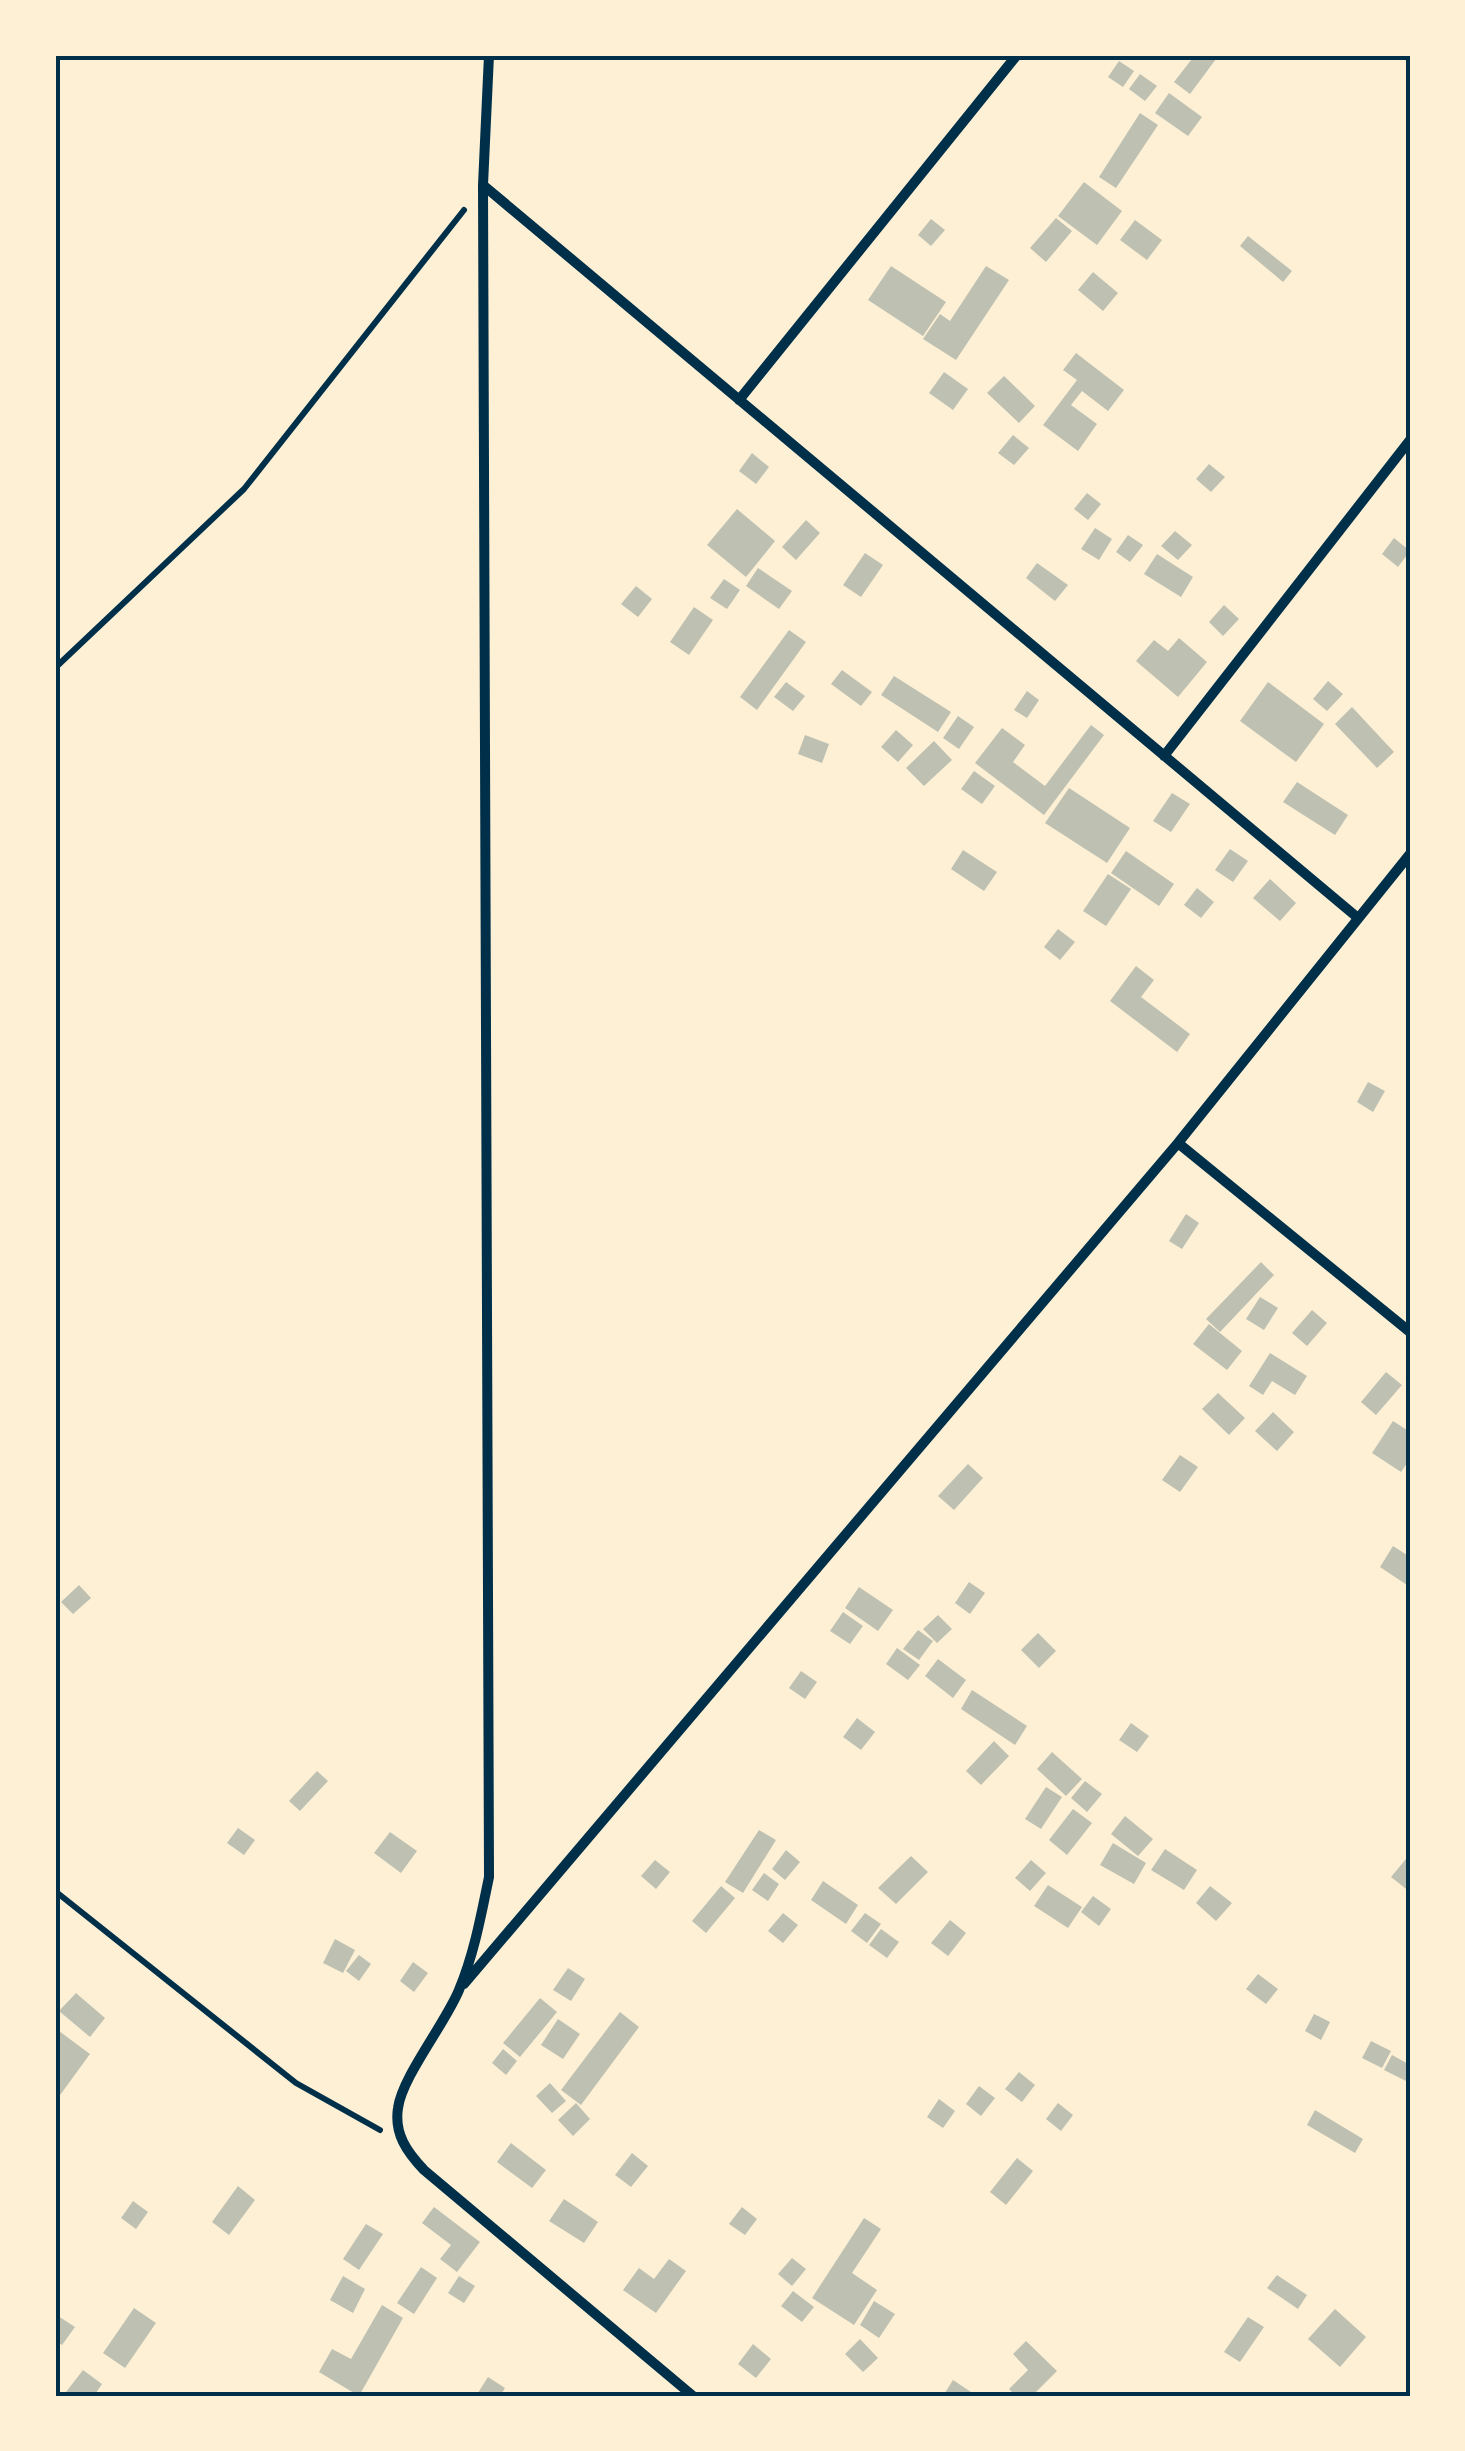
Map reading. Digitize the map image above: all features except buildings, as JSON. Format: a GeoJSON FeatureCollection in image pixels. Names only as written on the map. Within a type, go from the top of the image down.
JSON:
{"type":"FeatureCollection","features":[{"type":"Feature","properties":{"kind":"street"},"geometry":{"type":"LineString","coordinates":[[489,55],[483,185],[489,1877],[478,1934],[460,1989],[401,2093],[397,2110],[402,2144],[424,2170],[693,2396]]}},
{"type":"Feature","properties":{"kind":"street"},"geometry":{"type":"LineString","coordinates":[[739,400],[1017,55]]}},
{"type":"Feature","properties":{"kind":"street"},"geometry":{"type":"LineString","coordinates":[[483,185],[1358,918]]}},
{"type":"Feature","properties":{"kind":"street"},"geometry":{"type":"LineString","coordinates":[[1164,756],[1410,440]]}},
{"type":"Feature","properties":{"kind":"street"},"geometry":{"type":"LineString","coordinates":[[460,1989],[1178,1142],[1410,854]]}},
{"type":"Feature","properties":{"kind":"street"},"geometry":{"type":"LineString","coordinates":[[1178,1142],[1410,1332]]}},
{"type":"Feature","properties":{"kind":"path"},"geometry":{"type":"LineString","coordinates":[[55,668],[244,489],[483,185]]}},
{"type":"Feature","properties":{"kind":"path"},"geometry":{"type":"LineString","coordinates":[[55,1892],[296,2083],[402,2144]]}}]}
